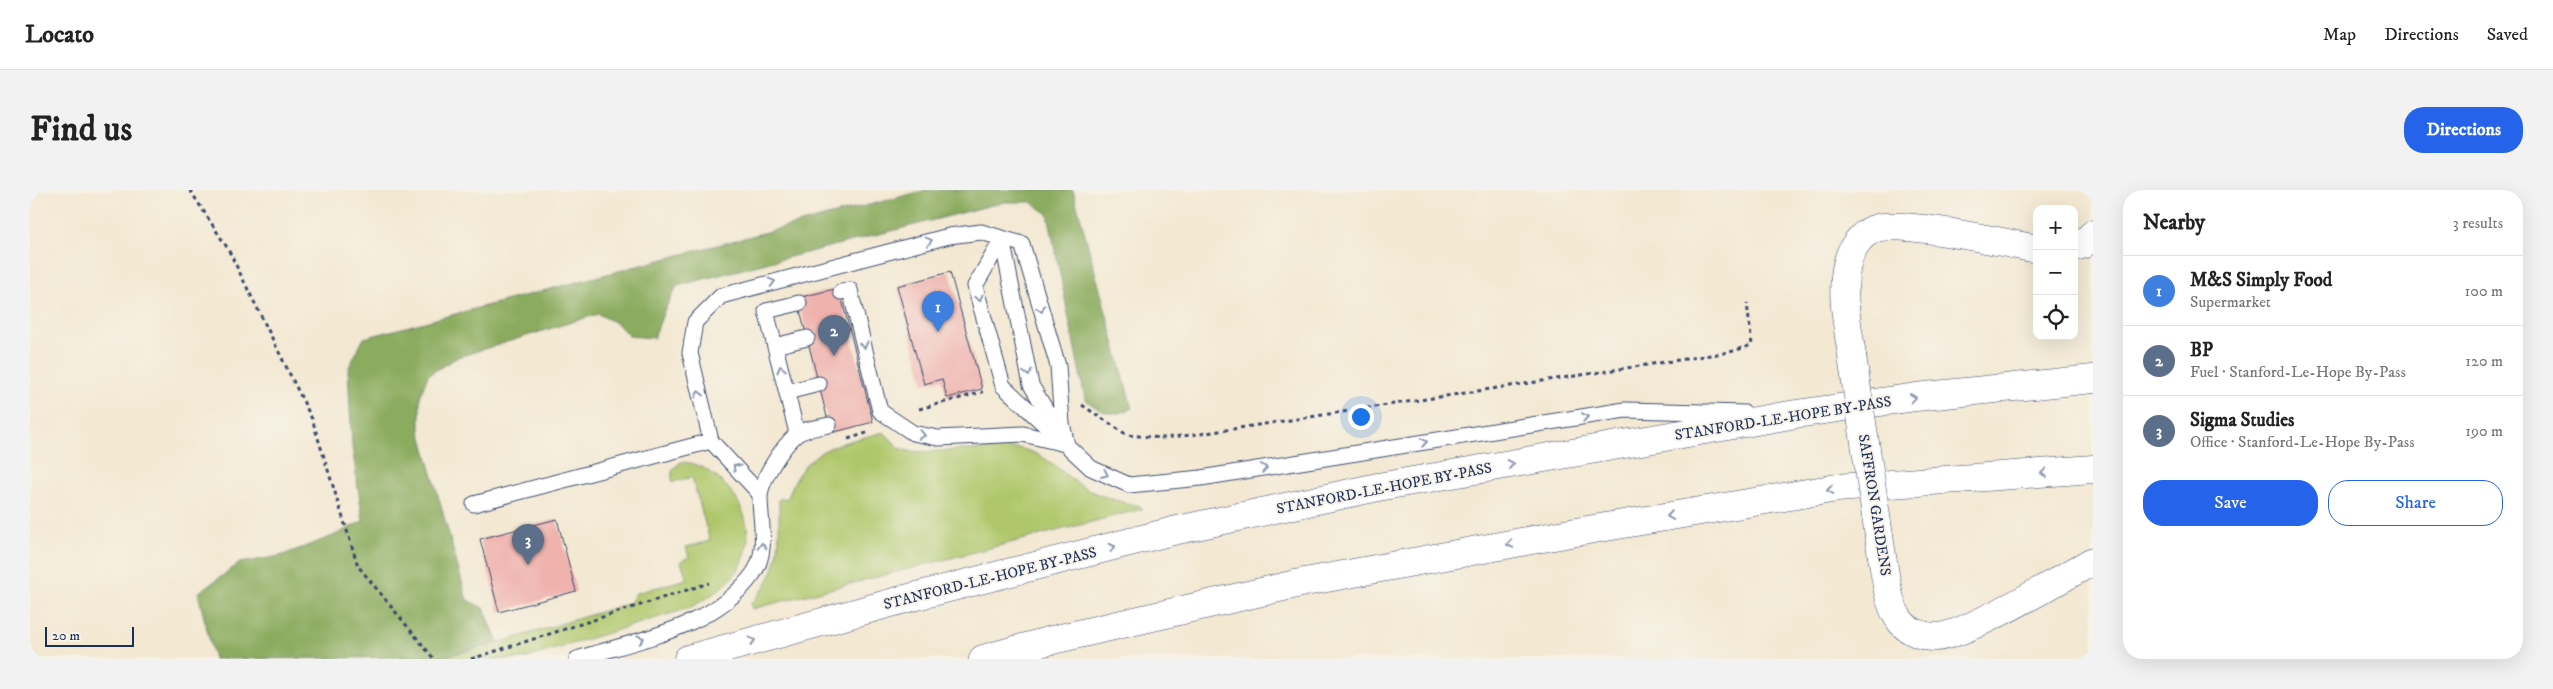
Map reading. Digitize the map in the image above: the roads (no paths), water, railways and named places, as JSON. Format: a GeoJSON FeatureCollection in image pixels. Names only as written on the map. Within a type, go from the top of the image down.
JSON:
{"type":"FeatureCollection","features":[{"type":"Feature","properties":{"kind":"main road","name":"SAFFRON GARDENS"},"geometry":{"type":"LineString","coordinates":[[2033,248],[1908,227],[1875,229],[1862,237],[1852,249],[1844,281],[1846,312],[1882,556],[1891,601],[1901,622],[1918,634],[1937,638],[1962,630],[2093,561]]}},
{"type":"Feature","properties":{"kind":"main road"},"geometry":{"type":"LineString","coordinates":[[2078,246],[2082,245],[2093,234]]}},
{"type":"Feature","properties":{"kind":"main road","name":"STANFORD-LE-HOPE BY-PASS"},"geometry":{"type":"LineString","coordinates":[[688,659],[909,598],[1173,531],[1378,487],[1796,414],[1916,398],[2093,379]]}},
{"type":"Feature","properties":{"kind":"main road"},"geometry":{"type":"LineString","coordinates":[[983,659],[1048,641],[1305,582],[1570,533],[1837,488],[2093,470]]}},
{"type":"Feature","properties":{"kind":"lane"},"geometry":{"type":"LineString","coordinates":[[760,494],[711,441],[690,353],[695,322],[721,296],[949,236],[981,232],[1022,244],[1058,366],[1062,424],[1067,445]]}},
{"type":"Feature","properties":{"kind":"lane"},"geometry":{"type":"LineString","coordinates":[[1002,239],[1031,385],[1067,445]]}},
{"type":"Feature","properties":{"kind":"lane"},"geometry":{"type":"LineString","coordinates":[[1002,239],[976,286],[1003,386],[1091,468],[1129,485],[1201,478],[1625,410],[1796,414]]}},
{"type":"Feature","properties":{"kind":"lane"},"geometry":{"type":"LineString","coordinates":[[841,292],[850,290],[854,326],[876,413],[913,433],[938,438],[1023,434],[1067,445]]}},
{"type":"Feature","properties":{"kind":"lane"},"geometry":{"type":"LineString","coordinates":[[797,433],[766,311],[799,303]]}},
{"type":"Feature","properties":{"kind":"lane"},"geometry":{"type":"LineString","coordinates":[[775,346],[807,338]]}},
{"type":"Feature","properties":{"kind":"lane"},"geometry":{"type":"LineString","coordinates":[[787,392],[819,384]]}},
{"type":"Feature","properties":{"kind":"lane"},"geometry":{"type":"LineString","coordinates":[[577,659],[669,630],[719,608],[739,590],[753,574],[762,557],[760,494],[772,465],[797,433],[829,425]]}},
{"type":"Feature","properties":{"kind":"lane"},"geometry":{"type":"LineString","coordinates":[[474,504],[711,441]]}},
{"type":"Feature","properties":{"kind":"place","name":"M&S Simply Food"},"geometry":{"type":"Point","coordinates":[938,332]}},
{"type":"Feature","properties":{"kind":"place","name":"BP"},"geometry":{"type":"Point","coordinates":[834,356]}},
{"type":"Feature","properties":{"kind":"place","name":"Sigma Studies"},"geometry":{"type":"Point","coordinates":[528,565]}}]}
